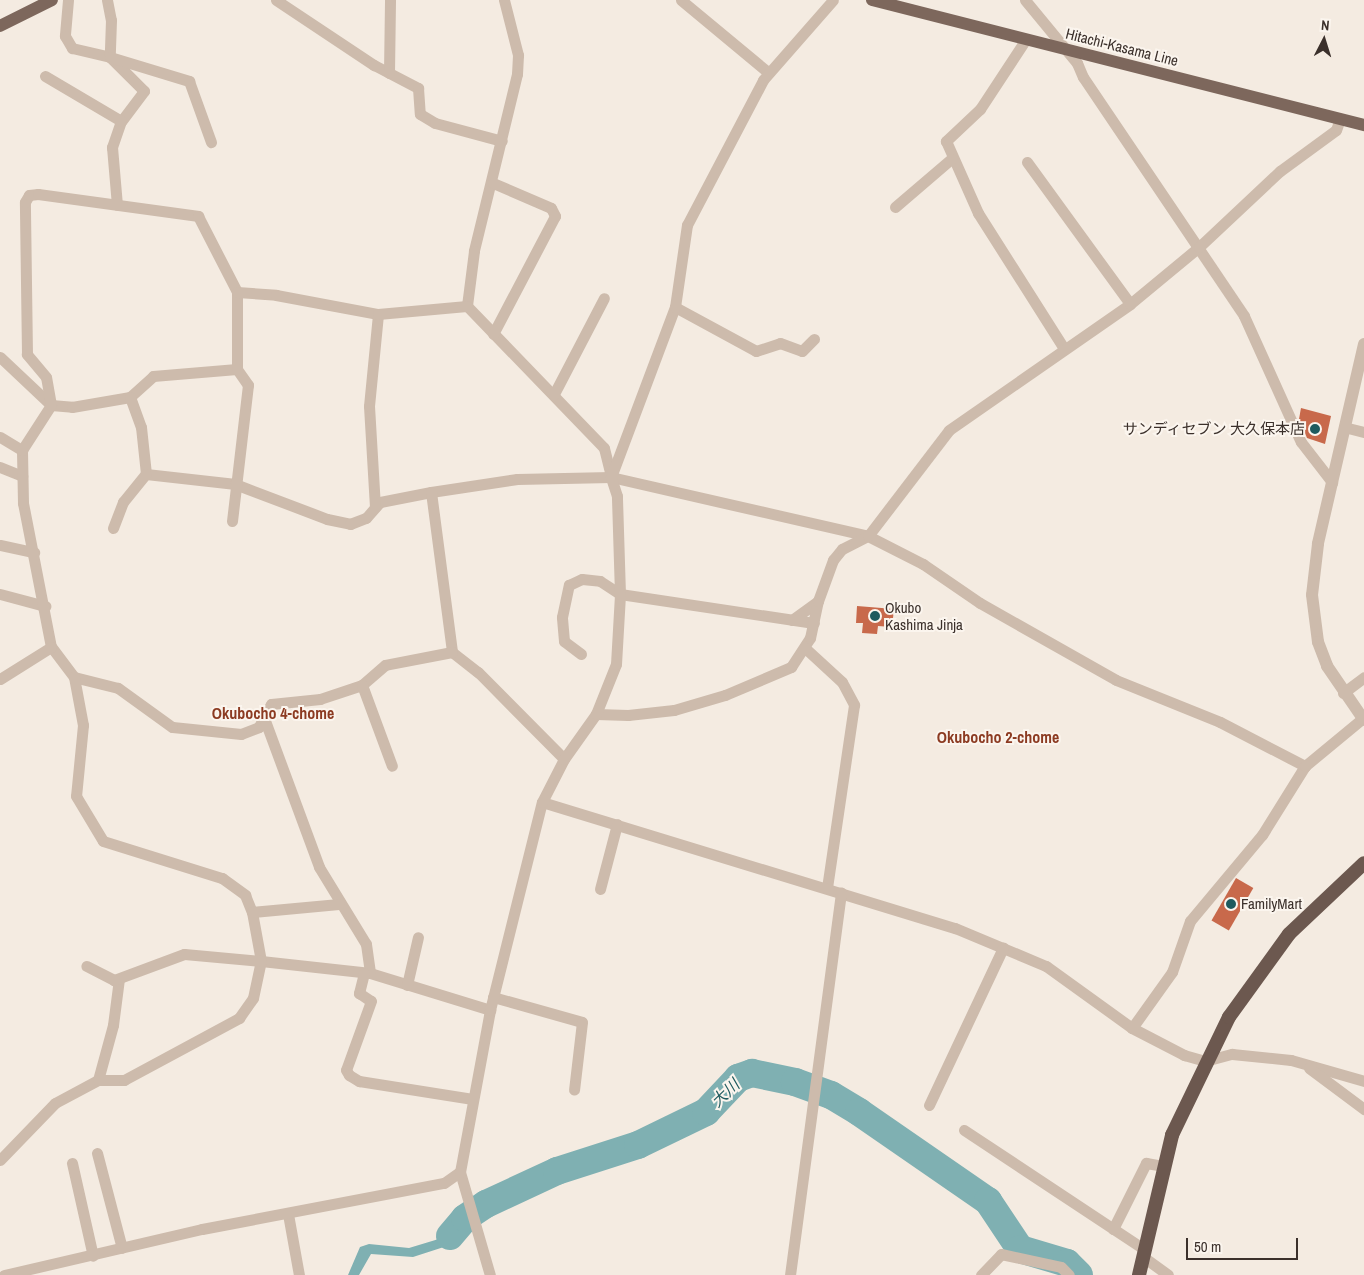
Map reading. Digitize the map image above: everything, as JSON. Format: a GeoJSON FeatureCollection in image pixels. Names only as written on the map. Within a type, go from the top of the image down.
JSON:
{"type":"FeatureCollection","features":[{"type":"Feature","properties":{"kind":"highway"},"geometry":{"type":"LineString","coordinates":[[1139,1275],[1163,1166],[1183,1107],[1229,1016],[1284,940],[1364,863]]}},
{"type":"Feature","properties":{"kind":"main road"},"geometry":{"type":"LineString","coordinates":[[0,26],[52,0]]}},
{"type":"Feature","properties":{"kind":"main road","name":"Hitachi-Kasama Line"},"geometry":{"type":"LineString","coordinates":[[872,0],[1364,125]]}},
{"type":"Feature","properties":{"kind":"street"},"geometry":{"type":"LineString","coordinates":[[68,0],[65,36],[72,48],[110,57],[189,81],[211,142]]}},
{"type":"Feature","properties":{"kind":"street"},"geometry":{"type":"LineString","coordinates":[[106,0],[111,20],[110,57],[144,91],[121,121],[112,147],[117,205]]}},
{"type":"Feature","properties":{"kind":"street"},"geometry":{"type":"LineString","coordinates":[[276,0],[390,73],[418,88],[420,114],[435,123],[502,141]]}},
{"type":"Feature","properties":{"kind":"street"},"geometry":{"type":"LineString","coordinates":[[390,0],[390,73]]}},
{"type":"Feature","properties":{"kind":"street"},"geometry":{"type":"LineString","coordinates":[[467,306],[474,251],[502,141],[518,55],[504,0]]}},
{"type":"Feature","properties":{"kind":"street"},"geometry":{"type":"LineString","coordinates":[[681,0],[769,73]]}},
{"type":"Feature","properties":{"kind":"street"},"geometry":{"type":"LineString","coordinates":[[610,478],[675,308],[692,211],[769,73],[833,0]]}},
{"type":"Feature","properties":{"kind":"street"},"geometry":{"type":"LineString","coordinates":[[1025,0],[1066,49],[1244,316],[1301,442],[1332,482]]}},
{"type":"Feature","properties":{"kind":"street"},"geometry":{"type":"LineString","coordinates":[[1026,39],[980,109],[946,141],[951,160],[1010,269],[1063,347]]}},
{"type":"Feature","properties":{"kind":"street"},"geometry":{"type":"LineString","coordinates":[[45,76],[121,121]]}},
{"type":"Feature","properties":{"kind":"street"},"geometry":{"type":"LineString","coordinates":[[596,714],[628,715],[674,710],[725,695],[777,675],[791,667],[805,648],[814,623],[818,601],[833,560],[842,549],[868,536],[949,430],[1063,347],[1130,304],[1199,248],[1280,170],[1336,130],[1340,119]]}},
{"type":"Feature","properties":{"kind":"street"},"geometry":{"type":"LineString","coordinates":[[895,207],[951,160]]}},
{"type":"Feature","properties":{"kind":"street"},"geometry":{"type":"LineString","coordinates":[[1027,162],[1130,304]]}},
{"type":"Feature","properties":{"kind":"street"},"geometry":{"type":"LineString","coordinates":[[492,184],[551,208],[555,216],[493,334]]}},
{"type":"Feature","properties":{"kind":"street"},"geometry":{"type":"LineString","coordinates":[[1,1162],[55,1103],[98,1080],[124,1080],[239,1018],[253,998],[261,961],[252,912],[245,895],[222,878],[103,841],[76,796],[84,725],[74,677],[51,647],[45,606],[22,503],[22,450],[51,404],[46,377],[27,354],[25,202],[29,195],[38,194],[198,216],[237,292],[237,369],[248,385],[232,521]]}},
{"type":"Feature","properties":{"kind":"street"},"geometry":{"type":"LineString","coordinates":[[237,292],[276,295],[378,314],[467,306]]}},
{"type":"Feature","properties":{"kind":"street"},"geometry":{"type":"LineString","coordinates":[[554,394],[604,298]]}},
{"type":"Feature","properties":{"kind":"street"},"geometry":{"type":"LineString","coordinates":[[467,306],[554,394],[604,448],[610,478],[617,496],[620,594],[616,664],[596,714],[564,759],[542,802],[493,997],[473,1099],[460,1172],[477,1222],[490,1275]]}},
{"type":"Feature","properties":{"kind":"street"},"geometry":{"type":"LineString","coordinates":[[675,308],[756,351],[780,343],[802,351],[814,339]]}},
{"type":"Feature","properties":{"kind":"street"},"geometry":{"type":"LineString","coordinates":[[376,507],[369,406],[378,314]]}},
{"type":"Feature","properties":{"kind":"street"},"geometry":{"type":"LineString","coordinates":[[1132,1028],[1172,972],[1190,921],[1262,835],[1305,766],[1363,719],[1343,693],[1318,642],[1312,595],[1318,544],[1364,344]]}},
{"type":"Feature","properties":{"kind":"street"},"geometry":{"type":"LineString","coordinates":[[0,357],[51,404],[72,407],[130,397],[153,376],[237,369]]}},
{"type":"Feature","properties":{"kind":"street"},"geometry":{"type":"LineString","coordinates":[[112,528],[124,502],[146,474],[141,427],[130,397]]}},
{"type":"Feature","properties":{"kind":"street"},"geometry":{"type":"LineString","coordinates":[[1344,427],[1364,432]]}},
{"type":"Feature","properties":{"kind":"street"},"geometry":{"type":"LineString","coordinates":[[0,437],[22,450]]}},
{"type":"Feature","properties":{"kind":"street"},"geometry":{"type":"LineString","coordinates":[[0,467],[22,476]]}},
{"type":"Feature","properties":{"kind":"street"},"geometry":{"type":"LineString","coordinates":[[146,474],[235,484],[327,519],[350,524],[366,518],[380,502],[431,492],[517,479],[610,478],[868,536],[923,564],[980,603],[1116,680],[1220,722],[1305,766]]}},
{"type":"Feature","properties":{"kind":"street"},"geometry":{"type":"LineString","coordinates":[[431,492],[452,652],[478,672],[564,759]]}},
{"type":"Feature","properties":{"kind":"street"},"geometry":{"type":"LineString","coordinates":[[0,545],[34,552]]}},
{"type":"Feature","properties":{"kind":"street"},"geometry":{"type":"LineString","coordinates":[[581,654],[564,641],[562,617],[569,585],[582,579],[600,581],[620,594],[814,623]]}},
{"type":"Feature","properties":{"kind":"street"},"geometry":{"type":"LineString","coordinates":[[0,594],[45,606]]}},
{"type":"Feature","properties":{"kind":"street"},"geometry":{"type":"LineString","coordinates":[[792,620],[818,601]]}},
{"type":"Feature","properties":{"kind":"street"},"geometry":{"type":"LineString","coordinates":[[0,679],[51,647]]}},
{"type":"Feature","properties":{"kind":"street"},"geometry":{"type":"LineString","coordinates":[[805,648],[842,682],[854,705],[827,888]]}},
{"type":"Feature","properties":{"kind":"street"},"geometry":{"type":"LineString","coordinates":[[74,677],[118,688],[172,727],[241,734],[259,727],[272,704],[320,699],[362,685],[385,665],[452,652]]}},
{"type":"Feature","properties":{"kind":"street"},"geometry":{"type":"LineString","coordinates":[[1343,693],[1364,677]]}},
{"type":"Feature","properties":{"kind":"street"},"geometry":{"type":"LineString","coordinates":[[362,685],[392,766]]}},
{"type":"Feature","properties":{"kind":"street"},"geometry":{"type":"LineString","coordinates":[[264,718],[304,832],[339,904],[363,938],[367,973],[358,992],[371,1001],[346,1070],[349,1075],[359,1081],[473,1099]]}},
{"type":"Feature","properties":{"kind":"street"},"geometry":{"type":"LineString","coordinates":[[542,802],[946,925],[1046,966],[1132,1028],[1205,1061],[1232,1054],[1302,1063],[1364,1082]]}},
{"type":"Feature","properties":{"kind":"street"},"geometry":{"type":"LineString","coordinates":[[600,889],[617,824]]}},
{"type":"Feature","properties":{"kind":"street"},"geometry":{"type":"LineString","coordinates":[[790,1275],[840,892]]}},
{"type":"Feature","properties":{"kind":"street"},"geometry":{"type":"LineString","coordinates":[[252,912],[339,904]]}},
{"type":"Feature","properties":{"kind":"street"},"geometry":{"type":"LineString","coordinates":[[407,985],[418,937]]}},
{"type":"Feature","properties":{"kind":"street"},"geometry":{"type":"LineString","coordinates":[[929,1105],[1003,948]]}},
{"type":"Feature","properties":{"kind":"street"},"geometry":{"type":"LineString","coordinates":[[86,966],[114,980],[184,954],[261,961],[367,973],[490,1010]]}},
{"type":"Feature","properties":{"kind":"street"},"geometry":{"type":"LineString","coordinates":[[98,1080],[113,1026],[119,979]]}},
{"type":"Feature","properties":{"kind":"street"},"geometry":{"type":"LineString","coordinates":[[493,997],[582,1022],[574,1090]]}},
{"type":"Feature","properties":{"kind":"street"},"geometry":{"type":"LineString","coordinates":[[1302,1063],[1364,1109]]}},
{"type":"Feature","properties":{"kind":"street"},"geometry":{"type":"LineString","coordinates":[[964,1130],[1113,1229],[1143,1252],[1168,1275]]}},
{"type":"Feature","properties":{"kind":"street"},"geometry":{"type":"LineString","coordinates":[[97,1153],[122,1248]]}},
{"type":"Feature","properties":{"kind":"street"},"geometry":{"type":"LineString","coordinates":[[72,1162],[93,1256]]}},
{"type":"Feature","properties":{"kind":"street"},"geometry":{"type":"LineString","coordinates":[[1113,1229],[1146,1163],[1163,1166]]}},
{"type":"Feature","properties":{"kind":"street"},"geometry":{"type":"LineString","coordinates":[[4,1275],[122,1248],[444,1183],[460,1172]]}},
{"type":"Feature","properties":{"kind":"street"},"geometry":{"type":"LineString","coordinates":[[288,1214],[299,1275]]}},
{"type":"Feature","properties":{"kind":"street"},"geometry":{"type":"LineString","coordinates":[[981,1275],[1002,1254],[1061,1267],[1069,1275]]}},
{"type":"Feature","properties":{"kind":"water"},"geometry":{"type":"Polygon","coordinates":[[[466,1210],[471,1222],[447,1246],[413,1257],[371,1254],[359,1275],[348,1275],[360,1247],[369,1244],[409,1248],[442,1238],[466,1210]]]}},
{"type":"Feature","properties":{"kind":"building","name":"サンディセブン 大久保本店"},"geometry":{"type":"Polygon","coordinates":[[[1301,408],[1331,416],[1325,444],[1307,438],[1299,419],[1301,408]]]}},
{"type":"Feature","properties":{"kind":"building","name":"Okubo Kashima Jinja"},"geometry":{"type":"Polygon","coordinates":[[[857,606],[894,609],[892,627],[878,626],[877,634],[862,633],[863,623],[856,623],[857,606]]]}},
{"type":"Feature","properties":{"kind":"building","name":"FamilyMart"},"geometry":{"type":"Polygon","coordinates":[[[1236,878],[1253,888],[1229,930],[1212,920],[1236,878]]]}},
{"type":"Feature","properties":{"kind":"waterway","name":"大川"},"geometry":{"type":"LineString","coordinates":[[450,1236],[465,1218],[486,1204],[557,1171],[638,1145],[706,1112],[738,1078],[752,1073],[795,1082],[831,1095],[859,1112],[988,1201],[1020,1249],[1067,1263],[1079,1275]]}},
{"type":"Feature","properties":{"kind":"place","name":"サンディセブン 大久保本店"},"geometry":{"type":"Point","coordinates":[1315,429]}},
{"type":"Feature","properties":{"kind":"place","name":"Okubo Kashima Jinja"},"geometry":{"type":"Point","coordinates":[875,616]}},
{"type":"Feature","properties":{"kind":"place","name":"FamilyMart"},"geometry":{"type":"Point","coordinates":[1231,904]}},
{"type":"Feature","properties":{"kind":"district","name":"Okubocho 4-chome"},"geometry":{"type":"Point","coordinates":[273,713]}},
{"type":"Feature","properties":{"kind":"district","name":"Okubocho 2-chome"},"geometry":{"type":"Point","coordinates":[998,737]}}]}
